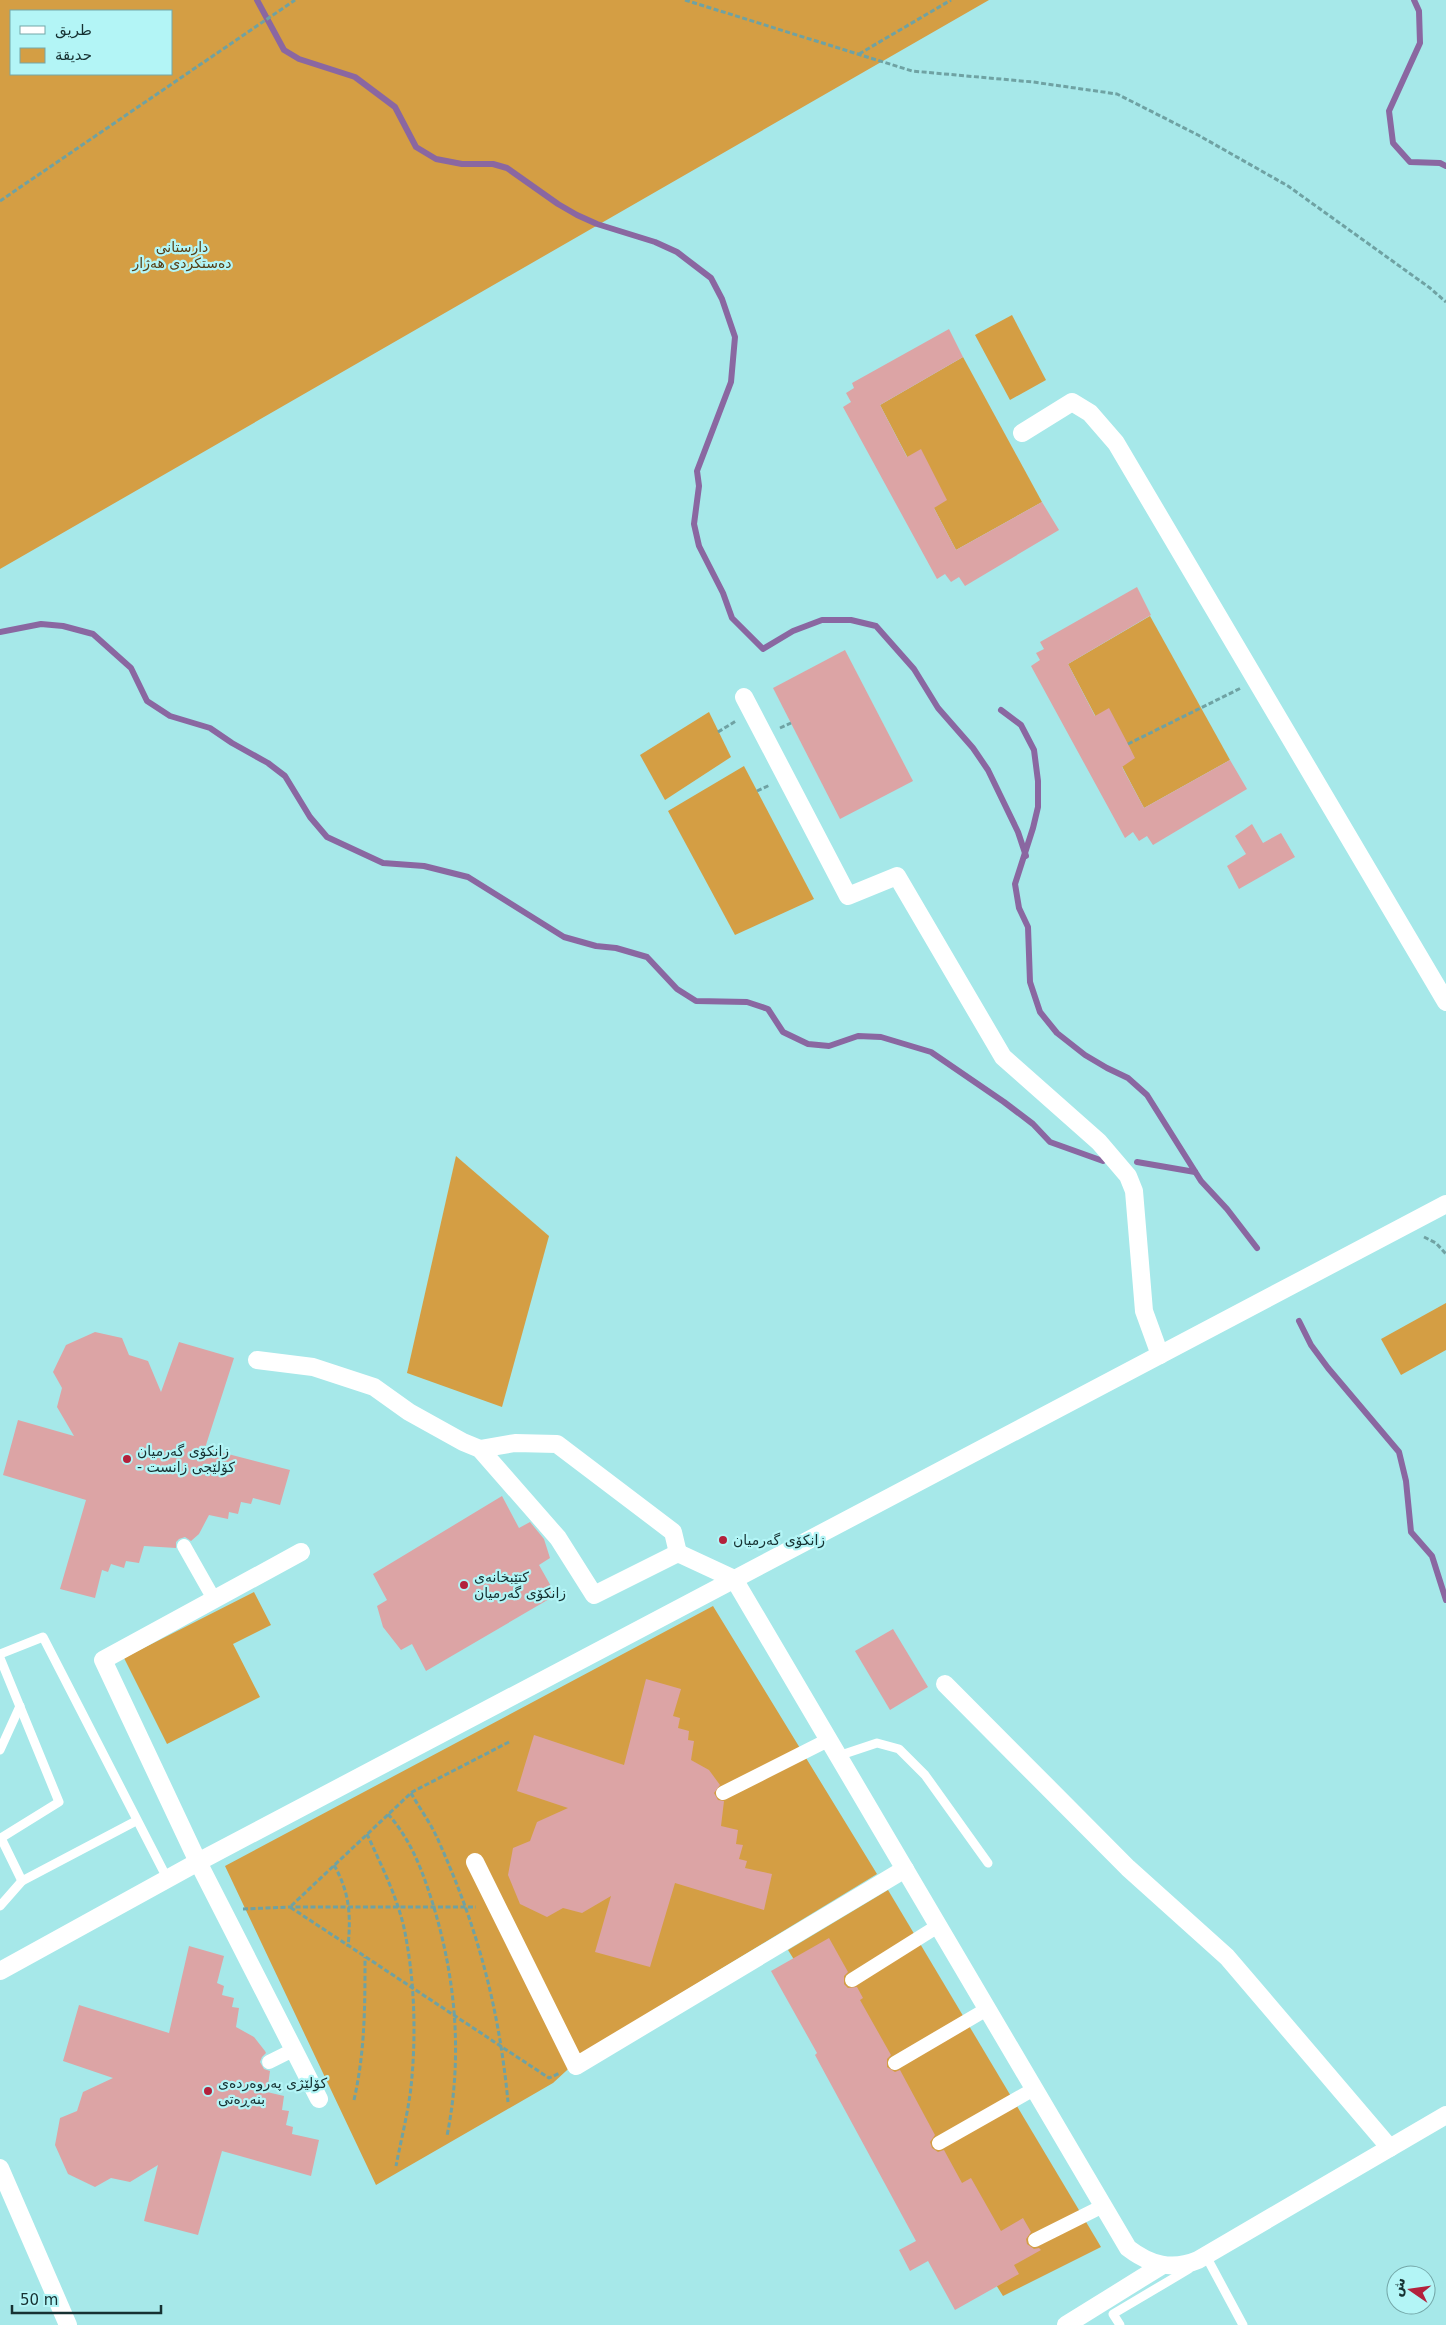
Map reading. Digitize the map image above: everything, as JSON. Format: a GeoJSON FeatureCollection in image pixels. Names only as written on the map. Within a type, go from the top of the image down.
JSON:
{"type":"FeatureCollection","features":[{"type":"Feature","properties":{"kind":"street"},"geometry":{"type":"LineString","coordinates":[[1022,433],[1072,402],[1090,413],[1126,457],[1446,1002]]}},
{"type":"Feature","properties":{"kind":"street"},"geometry":{"type":"LineString","coordinates":[[744,697],[848,896],[897,876],[1003,1058],[1099,1142],[1128,1176],[1134,1191],[1144,1311],[1160,1355]]}},
{"type":"Feature","properties":{"kind":"street"},"geometry":{"type":"LineString","coordinates":[[0,1971],[167,1878],[1446,1204]]}},
{"type":"Feature","properties":{"kind":"street"},"geometry":{"type":"LineString","coordinates":[[257,1360],[313,1368],[374,1387],[410,1412],[463,1442],[480,1449],[558,1538],[594,1595],[678,1553],[706,1564],[734,1579],[1128,2248],[1142,2258],[1161,2266],[1174,2267],[1198,2260],[1446,2117]]}},
{"type":"Feature","properties":{"kind":"street"},"geometry":{"type":"LineString","coordinates":[[480,1449],[515,1443],[558,1444],[674,1532],[678,1553]]}},
{"type":"Feature","properties":{"kind":"street"},"geometry":{"type":"LineString","coordinates":[[184,1546],[214,1599]]}},
{"type":"Feature","properties":{"kind":"street"},"geometry":{"type":"LineString","coordinates":[[301,1552],[103,1660],[198,1862],[318,2099]]}},
{"type":"Feature","properties":{"kind":"street"},"geometry":{"type":"LineString","coordinates":[[945,1684],[1128,1868],[1227,1957],[1390,2148]]}},
{"type":"Feature","properties":{"kind":"street"},"geometry":{"type":"LineString","coordinates":[[723,1793],[828,1740]]}},
{"type":"Feature","properties":{"kind":"street"},"geometry":{"type":"LineString","coordinates":[[475,1862],[576,2066],[905,1869]]}},
{"type":"Feature","properties":{"kind":"street"},"geometry":{"type":"LineString","coordinates":[[852,1980],[938,1926]]}},
{"type":"Feature","properties":{"kind":"street"},"geometry":{"type":"LineString","coordinates":[[896,2062],[987,2009]]}},
{"type":"Feature","properties":{"kind":"street"},"geometry":{"type":"LineString","coordinates":[[269,2062],[293,2050]]}},
{"type":"Feature","properties":{"kind":"street"},"geometry":{"type":"LineString","coordinates":[[939,2143],[1034,2089]]}},
{"type":"Feature","properties":{"kind":"street"},"geometry":{"type":"LineString","coordinates":[[0,2168],[68,2325]]}},
{"type":"Feature","properties":{"kind":"street"},"geometry":{"type":"LineString","coordinates":[[1035,2240],[1103,2206]]}},
{"type":"Feature","properties":{"kind":"street"},"geometry":{"type":"LineString","coordinates":[[1066,2325],[1161,2266]]}},
{"type":"Feature","properties":{"kind":"lane"},"geometry":{"type":"LineString","coordinates":[[22,1880],[1,1838],[59,1802],[0,1656],[43,1637],[167,1878]]}},
{"type":"Feature","properties":{"kind":"lane"},"geometry":{"type":"LineString","coordinates":[[0,1750],[20,1706]]}},
{"type":"Feature","properties":{"kind":"lane"},"geometry":{"type":"LineString","coordinates":[[838,1756],[877,1743],[899,1749],[925,1775],[988,1863]]}},
{"type":"Feature","properties":{"kind":"lane"},"geometry":{"type":"LineString","coordinates":[[0,1906],[22,1880],[136,1821]]}},
{"type":"Feature","properties":{"kind":"lane"},"geometry":{"type":"LineString","coordinates":[[1120,2325],[1113,2314],[1446,2117]]}},
{"type":"Feature","properties":{"kind":"lane"},"geometry":{"type":"LineString","coordinates":[[1207,2258],[1243,2325]]}},
{"type":"Feature","properties":{"kind":"path"},"geometry":{"type":"LineString","coordinates":[[0,200],[295,0]]}},
{"type":"Feature","properties":{"kind":"path"},"geometry":{"type":"LineString","coordinates":[[685,0],[912,71],[1033,82],[1117,94],[1198,135],[1288,186],[1430,288],[1446,302]]}},
{"type":"Feature","properties":{"kind":"path"},"geometry":{"type":"LineString","coordinates":[[858,54],[952,0]]}},
{"type":"Feature","properties":{"kind":"path"},"geometry":{"type":"LineString","coordinates":[[1128,744],[1257,680]]}},
{"type":"Feature","properties":{"kind":"path"},"geometry":{"type":"LineString","coordinates":[[1403,1227],[1436,1243],[1446,1254]]}},
{"type":"Feature","properties":{"kind":"path"},"geometry":{"type":"LineString","coordinates":[[290,1907],[411,1793],[509,1742]]}},
{"type":"Feature","properties":{"kind":"path"},"geometry":{"type":"LineString","coordinates":[[411,1793],[439,1841],[485,1963],[503,2048],[508,2102]]}},
{"type":"Feature","properties":{"kind":"path"},"geometry":{"type":"LineString","coordinates":[[388,1814],[401,1828],[421,1866],[434,1907],[451,1975],[456,2017],[454,2102],[447,2136]]}},
{"type":"Feature","properties":{"kind":"path"},"geometry":{"type":"LineString","coordinates":[[367,1834],[397,1907],[406,1937],[412,1988],[411,2087],[396,2166]]}},
{"type":"Feature","properties":{"kind":"path"},"geometry":{"type":"LineString","coordinates":[[334,1866],[344,1882],[349,1907],[348,1947]]}},
{"type":"Feature","properties":{"kind":"path"},"geometry":{"type":"LineString","coordinates":[[223,1910],[290,1907],[497,1907]]}},
{"type":"Feature","properties":{"kind":"path"},"geometry":{"type":"LineString","coordinates":[[290,1907],[549,2078],[576,2066]]}},
{"type":"Feature","properties":{"kind":"path"},"geometry":{"type":"LineString","coordinates":[[354,2100],[361,2068],[365,2024],[365,1957]]}},
{"type":"Feature","properties":{"kind":"green space","name":"دارستانی دەستکردی هەژار"},"geometry":{"type":"Polygon","coordinates":[[[0,0],[989,0],[0,569],[0,0]]]}},
{"type":"Feature","properties":{"kind":"green space"},"geometry":{"type":"Polygon","coordinates":[[[1012,315],[1046,380],[1010,400],[975,335],[1012,315]]]}},
{"type":"Feature","properties":{"kind":"green space"},"geometry":{"type":"Polygon","coordinates":[[[963,357],[1042,502],[956,550],[880,405],[963,357]]]}},
{"type":"Feature","properties":{"kind":"green space"},"geometry":{"type":"Polygon","coordinates":[[[1150,616],[1230,760],[1144,808],[1068,664],[1150,616]]]}},
{"type":"Feature","properties":{"kind":"green space"},"geometry":{"type":"Polygon","coordinates":[[[709,712],[731,757],[665,800],[640,755],[709,712]]]}},
{"type":"Feature","properties":{"kind":"green space"},"geometry":{"type":"Polygon","coordinates":[[[744,766],[814,899],[735,935],[668,811],[744,766]]]}},
{"type":"Feature","properties":{"kind":"green space"},"geometry":{"type":"Polygon","coordinates":[[[456,1156],[549,1236],[502,1407],[407,1373],[456,1156]]]}},
{"type":"Feature","properties":{"kind":"green space"},"geometry":{"type":"Polygon","coordinates":[[[1446,1303],[1446,1350],[1401,1375],[1381,1339],[1446,1303]]]}},
{"type":"Feature","properties":{"kind":"green space"},"geometry":{"type":"Polygon","coordinates":[[[254,1592],[271,1625],[233,1644],[260,1697],[167,1744],[124,1658],[254,1592]]]}},
{"type":"Feature","properties":{"kind":"green space"},"geometry":{"type":"Polygon","coordinates":[[[713,1606],[877,1874],[591,2048],[553,2083],[376,2185],[225,1866],[713,1606]]]}},
{"type":"Feature","properties":{"kind":"green space"},"geometry":{"type":"Polygon","coordinates":[[[888,1890],[1101,2247],[1003,2296],[788,1950],[888,1890]]]}},
{"type":"Feature","properties":{"kind":"building"},"geometry":{"type":"Polygon","coordinates":[[[949,329],[963,357],[880,405],[907,457],[921,449],[947,500],[934,508],[956,550],[1042,502],[1059,530],[965,586],[959,577],[951,582],[945,574],[937,579],[843,407],[851,402],[846,393],[854,388],[852,383],[949,329]]]}},
{"type":"Feature","properties":{"kind":"building"},"geometry":{"type":"Polygon","coordinates":[[[1137,587],[1151,615],[1068,664],[1095,716],[1109,708],[1135,758],[1122,767],[1144,808],[1230,760],[1247,789],[1153,845],[1147,836],[1139,841],[1133,832],[1125,838],[1031,666],[1040,660],[1036,653],[1044,649],[1040,642],[1137,587]]]}},
{"type":"Feature","properties":{"kind":"building"},"geometry":{"type":"Polygon","coordinates":[[[845,650],[913,781],[840,819],[773,688],[845,650]]]}},
{"type":"Feature","properties":{"kind":"building"},"geometry":{"type":"Polygon","coordinates":[[[1252,824],[1263,843],[1281,833],[1295,857],[1239,889],[1227,866],[1246,854],[1235,836],[1252,824]]]}},
{"type":"Feature","properties":{"kind":"building","name":"زانکۆی گەرمیان - کۆلێجی زانست"},"geometry":{"type":"Polygon","coordinates":[[[95,1332],[122,1338],[129,1355],[148,1361],[161,1392],[179,1342],[234,1358],[205,1448],[290,1470],[280,1505],[253,1498],[251,1504],[241,1502],[238,1514],[229,1512],[228,1519],[209,1515],[199,1534],[191,1541],[185,1537],[179,1539],[176,1542],[176,1548],[144,1546],[139,1563],[126,1561],[124,1568],[111,1564],[108,1572],[102,1570],[95,1598],[60,1589],[86,1500],[3,1475],[18,1420],[74,1436],[57,1407],[62,1388],[53,1372],[66,1345],[95,1332]]]}},
{"type":"Feature","properties":{"kind":"building","name":"کتێبخانەی زانکۆی گەرمیان"},"geometry":{"type":"Polygon","coordinates":[[[502,1496],[519,1528],[530,1522],[544,1539],[550,1558],[539,1565],[556,1595],[426,1671],[412,1644],[401,1650],[383,1627],[377,1606],[387,1600],[373,1574],[502,1496]]]}},
{"type":"Feature","properties":{"kind":"building"},"geometry":{"type":"Polygon","coordinates":[[[893,1629],[928,1687],[890,1710],[855,1651],[893,1629]]]}},
{"type":"Feature","properties":{"kind":"building"},"geometry":{"type":"Polygon","coordinates":[[[646,1679],[681,1689],[673,1716],[680,1718],[678,1728],[689,1731],[688,1740],[694,1741],[691,1760],[709,1770],[720,1785],[714,1793],[718,1800],[724,1801],[721,1826],[738,1830],[736,1844],[743,1845],[739,1859],[747,1861],[745,1868],[772,1874],[764,1910],[675,1883],[650,1967],[595,1952],[611,1896],[582,1913],[563,1908],[547,1917],[520,1904],[508,1875],[513,1848],[530,1841],[537,1822],[568,1808],[517,1791],[534,1735],[624,1765],[646,1679]]]}},
{"type":"Feature","properties":{"kind":"building"},"geometry":{"type":"Polygon","coordinates":[[[829,1938],[848,1972],[844,1976],[844,1984],[848,1988],[857,1987],[863,1998],[860,2000],[891,2055],[887,2059],[887,2067],[895,2072],[900,2070],[935,2135],[930,2142],[932,2148],[938,2152],[944,2150],[962,2183],[971,2178],[1001,2231],[1023,2218],[1031,2232],[1026,2239],[1027,2244],[1034,2249],[1039,2248],[1041,2250],[1014,2265],[1019,2274],[955,2310],[928,2261],[910,2271],[899,2250],[916,2241],[815,2055],[817,2053],[771,1971],[829,1938]]]}},
{"type":"Feature","properties":{"kind":"building","name":"کۆلێژی پەروەردەی بنەڕەتی"},"geometry":{"type":"Polygon","coordinates":[[[189,1946],[224,1956],[217,1983],[224,1986],[222,1995],[234,1998],[232,2007],[239,2008],[236,2027],[254,2037],[266,2053],[260,2062],[264,2069],[270,2071],[267,2092],[284,2096],[282,2110],[289,2111],[286,2125],[293,2127],[292,2134],[319,2140],[311,2176],[222,2151],[198,2235],[144,2221],[158,2165],[130,2182],[111,2178],[95,2187],[68,2174],[55,2145],[60,2118],[77,2111],[83,2092],[113,2078],[63,2061],[79,2005],[169,2033],[189,1946]]]}},
{"type":"Feature","properties":{"kind":"waterway"},"geometry":{"type":"LineString","coordinates":[[257,0],[284,50],[299,59],[355,77],[395,107],[416,147],[436,159],[462,164],[493,164],[507,168],[577,215],[597,224],[655,242],[677,252],[711,278],[722,299],[735,337],[731,382],[697,471],[699,486],[694,524],[699,546],[723,593],[732,618],[763,649],[793,631],[822,620],[851,620],[876,626],[914,669],[938,708],[973,748],[988,770],[1018,832],[1026,856]]}},
{"type":"Feature","properties":{"kind":"waterway"},"geometry":{"type":"LineString","coordinates":[[1414,0],[1419,11],[1420,43],[1389,111],[1393,143],[1410,162],[1440,163],[1446,166]]}},
{"type":"Feature","properties":{"kind":"waterway"},"geometry":{"type":"LineString","coordinates":[[0,632],[41,624],[63,626],[93,634],[131,668],[147,701],[170,716],[210,728],[268,763],[285,776],[310,817],[327,837],[383,863],[424,866],[468,877],[564,937],[647,957],[677,989],[696,1001],[747,1002],[768,1009],[783,1032],[808,1044],[829,1046],[858,1036],[881,1037],[931,1052],[1004,1102],[1033,1124],[1050,1142],[1103,1161]]}},
{"type":"Feature","properties":{"kind":"waterway"},"geometry":{"type":"LineString","coordinates":[[1001,710],[1021,725],[1034,750],[1038,781],[1038,807],[1015,884],[1019,908],[1028,927],[1030,982],[1040,1012],[1057,1033],[1085,1055],[1128,1078],[1147,1095],[1201,1181],[1227,1209],[1257,1248]]}},
{"type":"Feature","properties":{"kind":"waterway"},"geometry":{"type":"LineString","coordinates":[[1137,1162],[1195,1172]]}},
{"type":"Feature","properties":{"kind":"waterway"},"geometry":{"type":"LineString","coordinates":[[1299,1321],[1311,1345],[1328,1368],[1399,1452],[1406,1481],[1411,1532],[1432,1556],[1446,1600]]}},
{"type":"Feature","properties":{"kind":"place","name":"زانکۆی گەرمیان - کۆلێجی زانست"},"geometry":{"type":"Point","coordinates":[127,1459]}},
{"type":"Feature","properties":{"kind":"place","name":"زانکۆی گەرمیان"},"geometry":{"type":"Point","coordinates":[723,1540]}},
{"type":"Feature","properties":{"kind":"place","name":"کتێبخانەی زانکۆی گەرمیان"},"geometry":{"type":"Point","coordinates":[464,1585]}},
{"type":"Feature","properties":{"kind":"place","name":"کۆلێژی پەروەردەی بنەڕەتی"},"geometry":{"type":"Point","coordinates":[208,2091]}}]}
